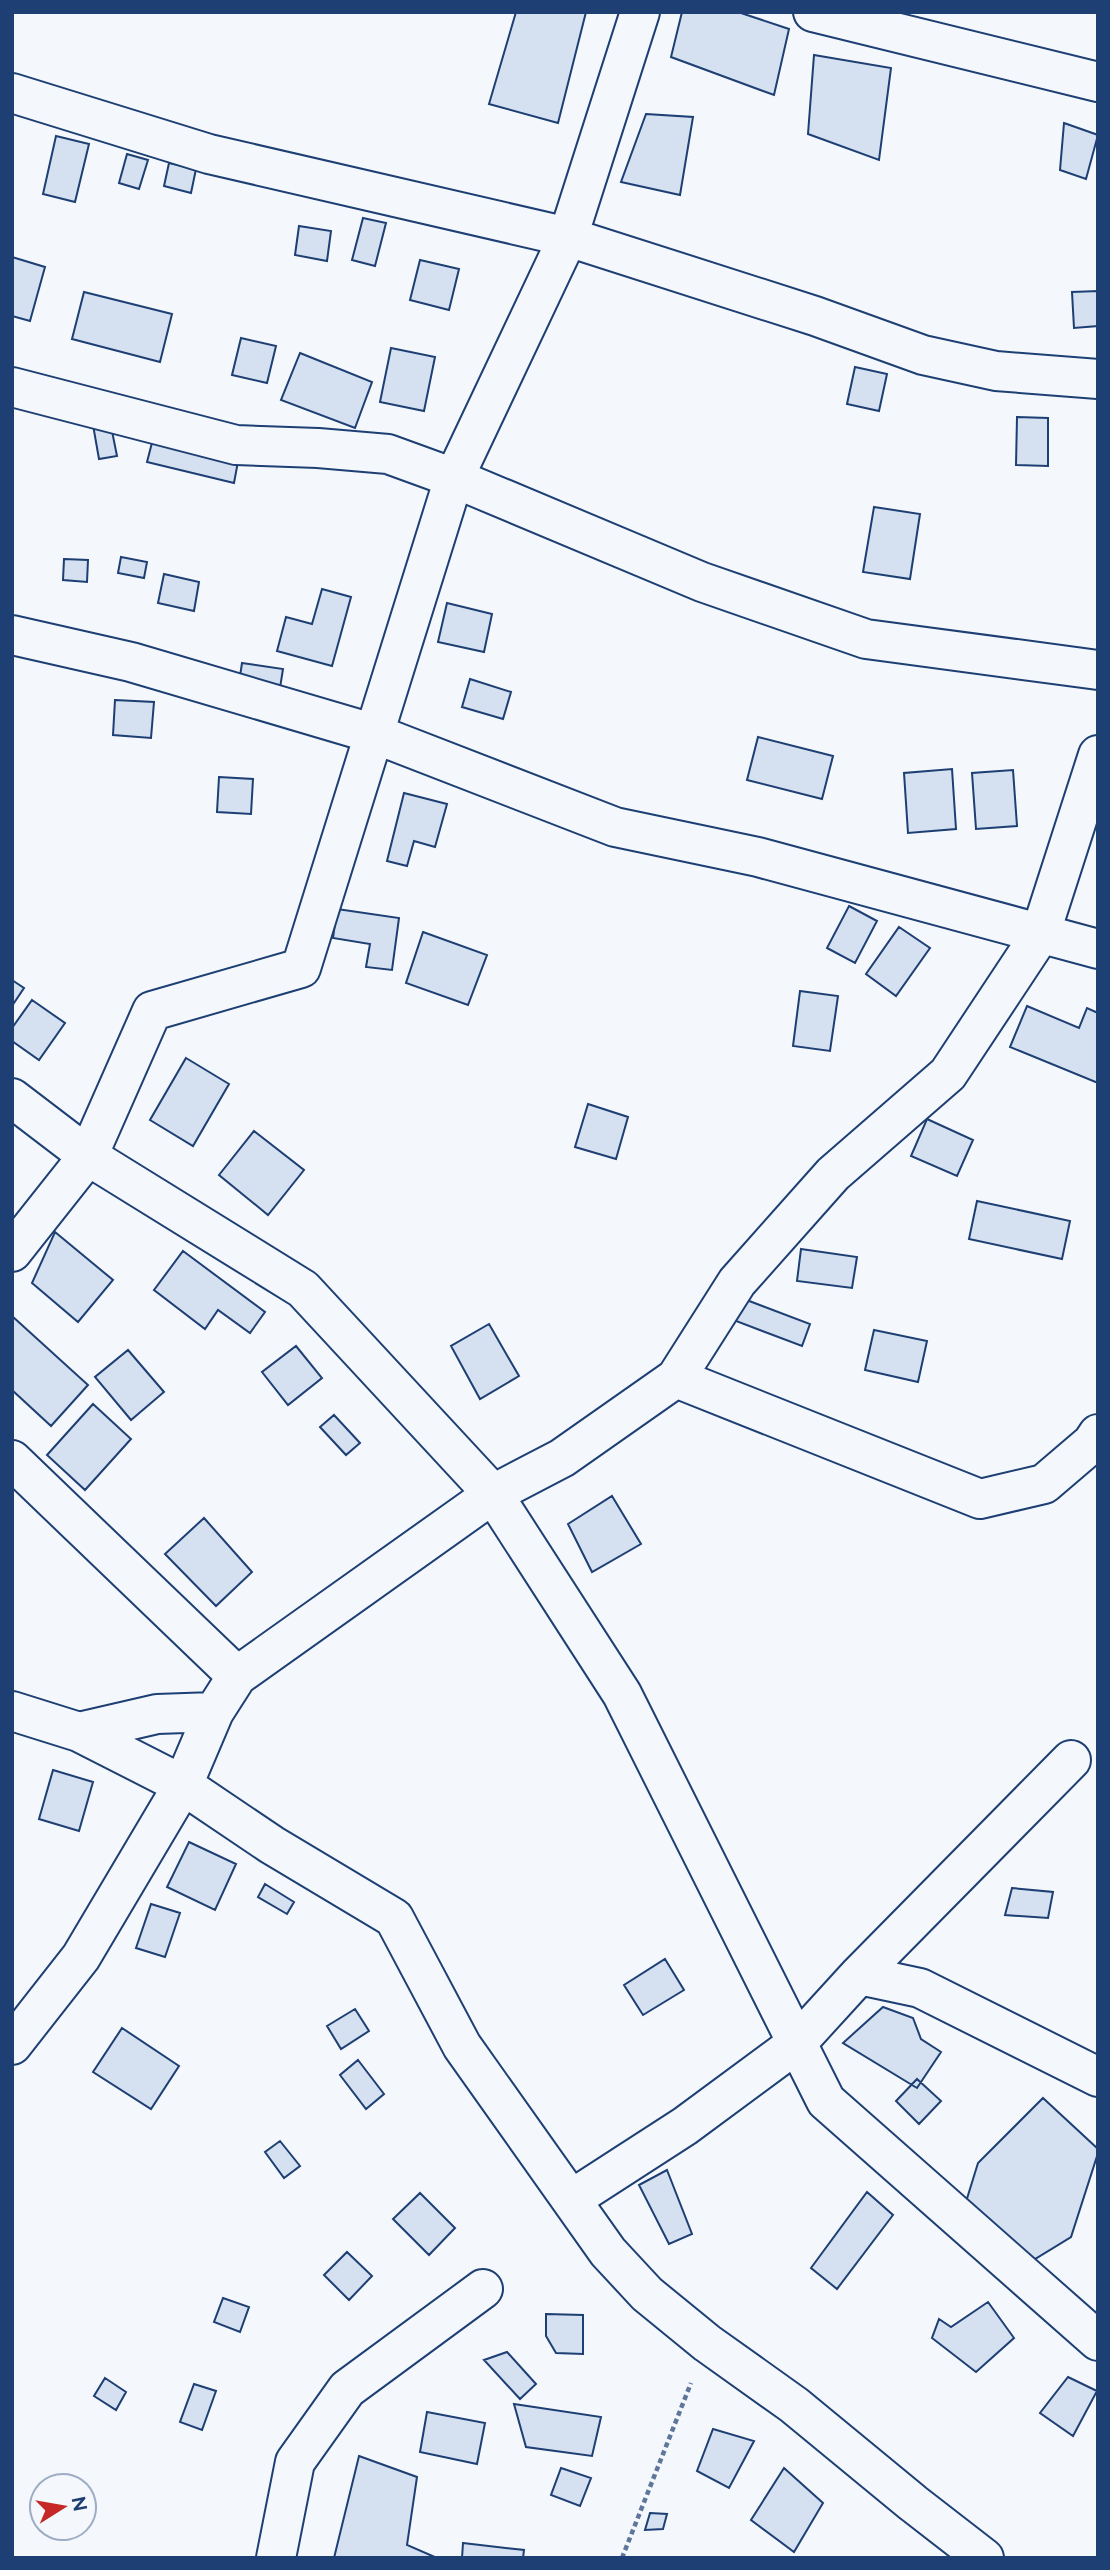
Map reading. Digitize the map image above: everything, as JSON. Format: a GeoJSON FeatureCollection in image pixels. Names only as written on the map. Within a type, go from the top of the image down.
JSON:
{"type":"FeatureCollection","features":[{"type":"Feature","properties":{"kind":"street"},"geometry":{"type":"LineString","coordinates":[[12,1252],[88,1156],[152,1011],[301,968],[454,478],[568,237],[640,12]]}},
{"type":"Feature","properties":{"kind":"street"},"geometry":{"type":"LineString","coordinates":[[813,12],[1098,82]]}},
{"type":"Feature","properties":{"kind":"street"},"geometry":{"type":"LineString","coordinates":[[12,93],[209,154],[568,237],[815,316],[923,355],[996,371],[1098,380]]}},
{"type":"Feature","properties":{"kind":"street"},"geometry":{"type":"LineString","coordinates":[[12,387],[236,445],[388,454],[454,478],[702,582],[866,639],[1098,670]]}},
{"type":"Feature","properties":{"kind":"street"},"geometry":{"type":"LineString","coordinates":[[12,635],[131,662],[375,734],[615,827],[758,858],[1098,949]]}},
{"type":"Feature","properties":{"kind":"street"},"geometry":{"type":"LineString","coordinates":[[12,2045],[81,1957],[183,1785],[214,1712],[237,1676],[493,1494],[562,1458],[676,1378],[737,1282],[833,1174],[948,1074],[1040,935],[1098,755]]}},
{"type":"Feature","properties":{"kind":"street"},"geometry":{"type":"LineString","coordinates":[[12,1098],[88,1156],[303,1289],[493,1494],[622,1694],[826,2101],[1098,2341]]}},
{"type":"Feature","properties":{"kind":"street"},"geometry":{"type":"LineString","coordinates":[[676,1378],[979,1499],[1044,1484],[1098,1434]]}},
{"type":"Feature","properties":{"kind":"street"},"geometry":{"type":"LineString","coordinates":[[12,1460],[237,1676]]}},
{"type":"Feature","properties":{"kind":"street"},"geometry":{"type":"LineString","coordinates":[[12,1711],[79,1732],[183,1785],[272,1845],[394,1918],[462,2046],[616,2261],[648,2294],[707,2343],[794,2405],[984,2558]]}},
{"type":"Feature","properties":{"kind":"street"},"geometry":{"type":"LineString","coordinates":[[79,1732],[157,1714],[214,1712]]}},
{"type":"Feature","properties":{"kind":"street"},"geometry":{"type":"LineString","coordinates":[[572,2199],[685,2126],[796,2044],[859,1975],[1072,1760]]}},
{"type":"Feature","properties":{"kind":"street"},"geometry":{"type":"LineString","coordinates":[[859,1975],[920,1988],[1098,2077]]}},
{"type":"Feature","properties":{"kind":"street"},"geometry":{"type":"LineString","coordinates":[[276,2558],[295,2462],[347,2389],[483,2289]]}},
{"type":"Feature","properties":{"kind":"path"},"geometry":{"type":"LineString","coordinates":[[622,2558],[707,2343]]}},
{"type":"Feature","properties":{"kind":"building"},"geometry":{"type":"Polygon","coordinates":[[[516,12],[586,12],[558,123],[489,104],[516,12]]]}},
{"type":"Feature","properties":{"kind":"building"},"geometry":{"type":"Polygon","coordinates":[[[682,12],[738,12],[789,29],[774,95],[671,57],[682,12]]]}},
{"type":"Feature","properties":{"kind":"building"},"geometry":{"type":"Polygon","coordinates":[[[814,55],[891,68],[879,160],[808,134],[814,55]]]}},
{"type":"Feature","properties":{"kind":"building"},"geometry":{"type":"Polygon","coordinates":[[[646,114],[693,117],[680,195],[621,182],[646,114]]]}},
{"type":"Feature","properties":{"kind":"building"},"geometry":{"type":"Polygon","coordinates":[[[1064,123],[1098,135],[1086,179],[1060,170],[1064,123]]]}},
{"type":"Feature","properties":{"kind":"building"},"geometry":{"type":"Polygon","coordinates":[[[56,136],[89,144],[75,202],[43,194],[56,136]]]}},
{"type":"Feature","properties":{"kind":"building"},"geometry":{"type":"Polygon","coordinates":[[[127,154],[148,160],[139,189],[119,183],[127,154]]]}},
{"type":"Feature","properties":{"kind":"building"},"geometry":{"type":"Polygon","coordinates":[[[169,163],[196,169],[191,193],[164,186],[169,163]]]}},
{"type":"Feature","properties":{"kind":"building"},"geometry":{"type":"Polygon","coordinates":[[[363,218],[386,223],[375,266],[352,260],[363,218]]]}},
{"type":"Feature","properties":{"kind":"building"},"geometry":{"type":"Polygon","coordinates":[[[299,226],[331,231],[327,261],[295,255],[299,226]]]}},
{"type":"Feature","properties":{"kind":"building"},"geometry":{"type":"Polygon","coordinates":[[[12,257],[45,267],[30,321],[12,316],[12,257]]]}},
{"type":"Feature","properties":{"kind":"building"},"geometry":{"type":"Polygon","coordinates":[[[420,260],[459,269],[449,310],[410,300],[420,260]]]}},
{"type":"Feature","properties":{"kind":"building"},"geometry":{"type":"Polygon","coordinates":[[[1098,291],[1098,326],[1074,328],[1072,292],[1098,291]]]}},
{"type":"Feature","properties":{"kind":"building"},"geometry":{"type":"Polygon","coordinates":[[[84,292],[172,314],[160,362],[72,339],[84,292]]]}},
{"type":"Feature","properties":{"kind":"building"},"geometry":{"type":"Polygon","coordinates":[[[241,338],[276,346],[267,383],[232,375],[241,338]]]}},
{"type":"Feature","properties":{"kind":"building"},"geometry":{"type":"Polygon","coordinates":[[[391,348],[435,357],[424,411],[380,402],[391,348]]]}},
{"type":"Feature","properties":{"kind":"building"},"geometry":{"type":"Polygon","coordinates":[[[300,353],[372,382],[355,428],[281,400],[300,353]]]}},
{"type":"Feature","properties":{"kind":"building"},"geometry":{"type":"Polygon","coordinates":[[[855,367],[887,374],[879,411],[847,404],[855,367]]]}},
{"type":"Feature","properties":{"kind":"building"},"geometry":{"type":"Polygon","coordinates":[[[1017,417],[1048,418],[1048,466],[1016,465],[1017,417]]]}},
{"type":"Feature","properties":{"kind":"building"},"geometry":{"type":"Polygon","coordinates":[[[110,421],[117,456],[99,459],[93,425],[110,421]]]}},
{"type":"Feature","properties":{"kind":"building"},"geometry":{"type":"Polygon","coordinates":[[[154,435],[239,456],[234,483],[147,462],[154,435]]]}},
{"type":"Feature","properties":{"kind":"building"},"geometry":{"type":"Polygon","coordinates":[[[874,507],[920,514],[910,579],[863,572],[874,507]]]}},
{"type":"Feature","properties":{"kind":"building"},"geometry":{"type":"Polygon","coordinates":[[[121,557],[147,562],[144,578],[118,573],[121,557]]]}},
{"type":"Feature","properties":{"kind":"building"},"geometry":{"type":"Polygon","coordinates":[[[64,559],[88,560],[87,582],[63,580],[64,559]]]}},
{"type":"Feature","properties":{"kind":"building"},"geometry":{"type":"Polygon","coordinates":[[[164,574],[199,582],[194,611],[158,603],[164,574]]]}},
{"type":"Feature","properties":{"kind":"building"},"geometry":{"type":"Polygon","coordinates":[[[322,589],[351,597],[332,666],[277,651],[286,617],[312,624],[322,589]]]}},
{"type":"Feature","properties":{"kind":"building"},"geometry":{"type":"Polygon","coordinates":[[[447,603],[492,614],[484,652],[438,642],[447,603]]]}},
{"type":"Feature","properties":{"kind":"building"},"geometry":{"type":"Polygon","coordinates":[[[242,663],[283,669],[280,688],[239,683],[242,663]]]}},
{"type":"Feature","properties":{"kind":"building"},"geometry":{"type":"Polygon","coordinates":[[[470,679],[511,692],[503,719],[462,707],[470,679]]]}},
{"type":"Feature","properties":{"kind":"building"},"geometry":{"type":"Polygon","coordinates":[[[115,700],[154,702],[151,738],[113,735],[115,700]]]}},
{"type":"Feature","properties":{"kind":"building"},"geometry":{"type":"Polygon","coordinates":[[[758,737],[833,756],[822,799],[747,780],[758,737]]]}},
{"type":"Feature","properties":{"kind":"building"},"geometry":{"type":"Polygon","coordinates":[[[952,769],[956,829],[908,833],[904,773],[952,769]]]}},
{"type":"Feature","properties":{"kind":"building"},"geometry":{"type":"Polygon","coordinates":[[[1013,770],[1017,826],[976,829],[972,773],[1013,770]]]}},
{"type":"Feature","properties":{"kind":"building"},"geometry":{"type":"Polygon","coordinates":[[[219,777],[253,779],[251,814],[217,812],[219,777]]]}},
{"type":"Feature","properties":{"kind":"building"},"geometry":{"type":"Polygon","coordinates":[[[404,793],[447,804],[435,847],[414,841],[407,866],[387,861],[404,793]]]}},
{"type":"Feature","properties":{"kind":"building"},"geometry":{"type":"Polygon","coordinates":[[[849,906],[877,921],[855,963],[827,948],[849,906]]]}},
{"type":"Feature","properties":{"kind":"building"},"geometry":{"type":"Polygon","coordinates":[[[337,909],[399,918],[392,970],[366,967],[370,944],[333,938],[337,909]]]}},
{"type":"Feature","properties":{"kind":"building"},"geometry":{"type":"Polygon","coordinates":[[[899,927],[930,948],[896,996],[866,974],[899,927]]]}},
{"type":"Feature","properties":{"kind":"building"},"geometry":{"type":"Polygon","coordinates":[[[423,932],[487,955],[468,1005],[406,983],[423,932]]]}},
{"type":"Feature","properties":{"kind":"building"},"geometry":{"type":"Polygon","coordinates":[[[12,980],[24,988],[12,1006],[12,980]]]}},
{"type":"Feature","properties":{"kind":"building"},"geometry":{"type":"Polygon","coordinates":[[[800,991],[838,996],[830,1051],[793,1046],[800,991]]]}},
{"type":"Feature","properties":{"kind":"building"},"geometry":{"type":"Polygon","coordinates":[[[32,1000],[65,1023],[39,1060],[12,1041],[12,1028],[32,1000]]]}},
{"type":"Feature","properties":{"kind":"building"},"geometry":{"type":"Polygon","coordinates":[[[1027,1006],[1079,1028],[1087,1008],[1098,1013],[1098,1083],[1010,1047],[1027,1006]]]}},
{"type":"Feature","properties":{"kind":"building"},"geometry":{"type":"Polygon","coordinates":[[[186,1058],[229,1084],[193,1146],[150,1120],[186,1058]]]}},
{"type":"Feature","properties":{"kind":"building"},"geometry":{"type":"Polygon","coordinates":[[[588,1104],[628,1117],[616,1159],[575,1147],[588,1104]]]}},
{"type":"Feature","properties":{"kind":"building"},"geometry":{"type":"Polygon","coordinates":[[[927,1119],[973,1140],[957,1176],[911,1156],[927,1119]]]}},
{"type":"Feature","properties":{"kind":"building"},"geometry":{"type":"Polygon","coordinates":[[[254,1131],[304,1170],[268,1215],[219,1175],[254,1131]]]}},
{"type":"Feature","properties":{"kind":"building"},"geometry":{"type":"Polygon","coordinates":[[[977,1201],[1070,1221],[1062,1259],[969,1239],[977,1201]]]}},
{"type":"Feature","properties":{"kind":"building"},"geometry":{"type":"Polygon","coordinates":[[[55,1232],[113,1280],[78,1322],[32,1283],[55,1232]]]}},
{"type":"Feature","properties":{"kind":"building"},"geometry":{"type":"Polygon","coordinates":[[[801,1249],[857,1257],[852,1288],[797,1281],[801,1249]]]}},
{"type":"Feature","properties":{"kind":"building"},"geometry":{"type":"Polygon","coordinates":[[[183,1251],[265,1312],[250,1333],[218,1310],[205,1329],[154,1290],[183,1251]]]}},
{"type":"Feature","properties":{"kind":"building"},"geometry":{"type":"Polygon","coordinates":[[[744,1299],[810,1324],[802,1346],[736,1321],[744,1299]]]}},
{"type":"Feature","properties":{"kind":"building"},"geometry":{"type":"Polygon","coordinates":[[[12,1316],[88,1385],[51,1426],[12,1390],[12,1316]]]}},
{"type":"Feature","properties":{"kind":"building"},"geometry":{"type":"Polygon","coordinates":[[[489,1324],[519,1376],[480,1399],[451,1346],[489,1324]]]}},
{"type":"Feature","properties":{"kind":"building"},"geometry":{"type":"Polygon","coordinates":[[[874,1330],[927,1341],[918,1382],[865,1370],[874,1330]]]}},
{"type":"Feature","properties":{"kind":"building"},"geometry":{"type":"Polygon","coordinates":[[[296,1346],[322,1378],[288,1405],[262,1372],[296,1346]]]}},
{"type":"Feature","properties":{"kind":"building"},"geometry":{"type":"Polygon","coordinates":[[[128,1350],[164,1392],[131,1420],[95,1377],[128,1350]]]}},
{"type":"Feature","properties":{"kind":"building"},"geometry":{"type":"Polygon","coordinates":[[[93,1404],[131,1439],[85,1490],[47,1455],[93,1404]]]}},
{"type":"Feature","properties":{"kind":"building"},"geometry":{"type":"Polygon","coordinates":[[[334,1415],[360,1443],[346,1455],[320,1427],[334,1415]]]}},
{"type":"Feature","properties":{"kind":"building"},"geometry":{"type":"Polygon","coordinates":[[[612,1496],[641,1544],[592,1572],[568,1524],[612,1496]]]}},
{"type":"Feature","properties":{"kind":"building"},"geometry":{"type":"Polygon","coordinates":[[[204,1518],[252,1572],[216,1606],[165,1554],[204,1518]]]}},
{"type":"Feature","properties":{"kind":"building"},"geometry":{"type":"Polygon","coordinates":[[[53,1770],[93,1782],[79,1831],[39,1819],[53,1770]]]}},
{"type":"Feature","properties":{"kind":"building"},"geometry":{"type":"Polygon","coordinates":[[[189,1842],[236,1864],[215,1910],[167,1887],[189,1842]]]}},
{"type":"Feature","properties":{"kind":"building"},"geometry":{"type":"Polygon","coordinates":[[[265,1884],[294,1902],[287,1914],[258,1897],[265,1884]]]}},
{"type":"Feature","properties":{"kind":"building"},"geometry":{"type":"Polygon","coordinates":[[[1012,1888],[1053,1892],[1048,1918],[1005,1915],[1012,1888]]]}},
{"type":"Feature","properties":{"kind":"building"},"geometry":{"type":"Polygon","coordinates":[[[151,1904],[180,1913],[165,1957],[136,1948],[151,1904]]]}},
{"type":"Feature","properties":{"kind":"building"},"geometry":{"type":"Polygon","coordinates":[[[665,1959],[684,1990],[643,2015],[624,1985],[665,1959]]]}},
{"type":"Feature","properties":{"kind":"building"},"geometry":{"type":"Polygon","coordinates":[[[883,2007],[913,2018],[921,2039],[941,2052],[917,2088],[843,2043],[883,2007]]]}},
{"type":"Feature","properties":{"kind":"building"},"geometry":{"type":"Polygon","coordinates":[[[355,2009],[369,2031],[341,2049],[327,2026],[355,2009]]]}},
{"type":"Feature","properties":{"kind":"building"},"geometry":{"type":"Polygon","coordinates":[[[122,2028],[179,2066],[151,2109],[93,2072],[122,2028]]]}},
{"type":"Feature","properties":{"kind":"building"},"geometry":{"type":"Polygon","coordinates":[[[358,2060],[384,2094],[366,2109],[340,2075],[358,2060]]]}},
{"type":"Feature","properties":{"kind":"building"},"geometry":{"type":"Polygon","coordinates":[[[917,2079],[941,2101],[919,2124],[896,2101],[917,2079]]]}},
{"type":"Feature","properties":{"kind":"building"},"geometry":{"type":"Polygon","coordinates":[[[1043,2098],[1098,2149],[1098,2153],[1071,2237],[1035,2259],[961,2218],[978,2163],[1043,2098]]]}},
{"type":"Feature","properties":{"kind":"building"},"geometry":{"type":"Polygon","coordinates":[[[280,2141],[300,2166],[284,2178],[265,2152],[280,2141]]]}},
{"type":"Feature","properties":{"kind":"building"},"geometry":{"type":"Polygon","coordinates":[[[667,2170],[692,2234],[669,2244],[639,2185],[667,2170]]]}},
{"type":"Feature","properties":{"kind":"building"},"geometry":{"type":"Polygon","coordinates":[[[867,2192],[893,2215],[837,2289],[811,2268],[867,2192]]]}},
{"type":"Feature","properties":{"kind":"building"},"geometry":{"type":"Polygon","coordinates":[[[420,2193],[455,2228],[429,2255],[393,2219],[420,2193]]]}},
{"type":"Feature","properties":{"kind":"building"},"geometry":{"type":"Polygon","coordinates":[[[347,2252],[372,2276],[349,2300],[324,2275],[347,2252]]]}},
{"type":"Feature","properties":{"kind":"building"},"geometry":{"type":"Polygon","coordinates":[[[223,2298],[249,2307],[240,2332],[214,2322],[223,2298]]]}},
{"type":"Feature","properties":{"kind":"building"},"geometry":{"type":"Polygon","coordinates":[[[988,2302],[1014,2338],[976,2372],[932,2338],[939,2319],[951,2327],[988,2302]]]}},
{"type":"Feature","properties":{"kind":"building"},"geometry":{"type":"Polygon","coordinates":[[[546,2314],[583,2315],[583,2354],[556,2353],[546,2336],[546,2314]]]}},
{"type":"Feature","properties":{"kind":"building"},"geometry":{"type":"Polygon","coordinates":[[[507,2352],[536,2384],[520,2399],[484,2360],[507,2352]]]}},
{"type":"Feature","properties":{"kind":"building"},"geometry":{"type":"Polygon","coordinates":[[[1068,2377],[1097,2391],[1073,2436],[1040,2413],[1068,2377]]]}},
{"type":"Feature","properties":{"kind":"building"},"geometry":{"type":"Polygon","coordinates":[[[105,2378],[126,2392],[116,2410],[94,2396],[105,2378]]]}},
{"type":"Feature","properties":{"kind":"building"},"geometry":{"type":"Polygon","coordinates":[[[194,2384],[216,2391],[202,2430],[180,2422],[194,2384]]]}},
{"type":"Feature","properties":{"kind":"building"},"geometry":{"type":"Polygon","coordinates":[[[514,2404],[601,2417],[592,2456],[526,2447],[514,2404]]]}},
{"type":"Feature","properties":{"kind":"building"},"geometry":{"type":"Polygon","coordinates":[[[427,2412],[485,2423],[477,2464],[420,2452],[427,2412]]]}},
{"type":"Feature","properties":{"kind":"building"},"geometry":{"type":"Polygon","coordinates":[[[713,2429],[754,2441],[729,2488],[697,2471],[713,2429]]]}},
{"type":"Feature","properties":{"kind":"building"},"geometry":{"type":"Polygon","coordinates":[[[359,2456],[417,2477],[407,2545],[437,2558],[334,2558],[359,2456]]]}},
{"type":"Feature","properties":{"kind":"building"},"geometry":{"type":"Polygon","coordinates":[[[561,2468],[591,2478],[580,2506],[551,2495],[561,2468]]]}},
{"type":"Feature","properties":{"kind":"building"},"geometry":{"type":"Polygon","coordinates":[[[784,2468],[823,2503],[794,2552],[751,2520],[784,2468]]]}},
{"type":"Feature","properties":{"kind":"building"},"geometry":{"type":"Polygon","coordinates":[[[650,2513],[667,2514],[663,2529],[645,2530],[650,2513]]]}},
{"type":"Feature","properties":{"kind":"building"},"geometry":{"type":"Polygon","coordinates":[[[463,2543],[524,2550],[523,2558],[462,2558],[463,2543]]]}}]}
